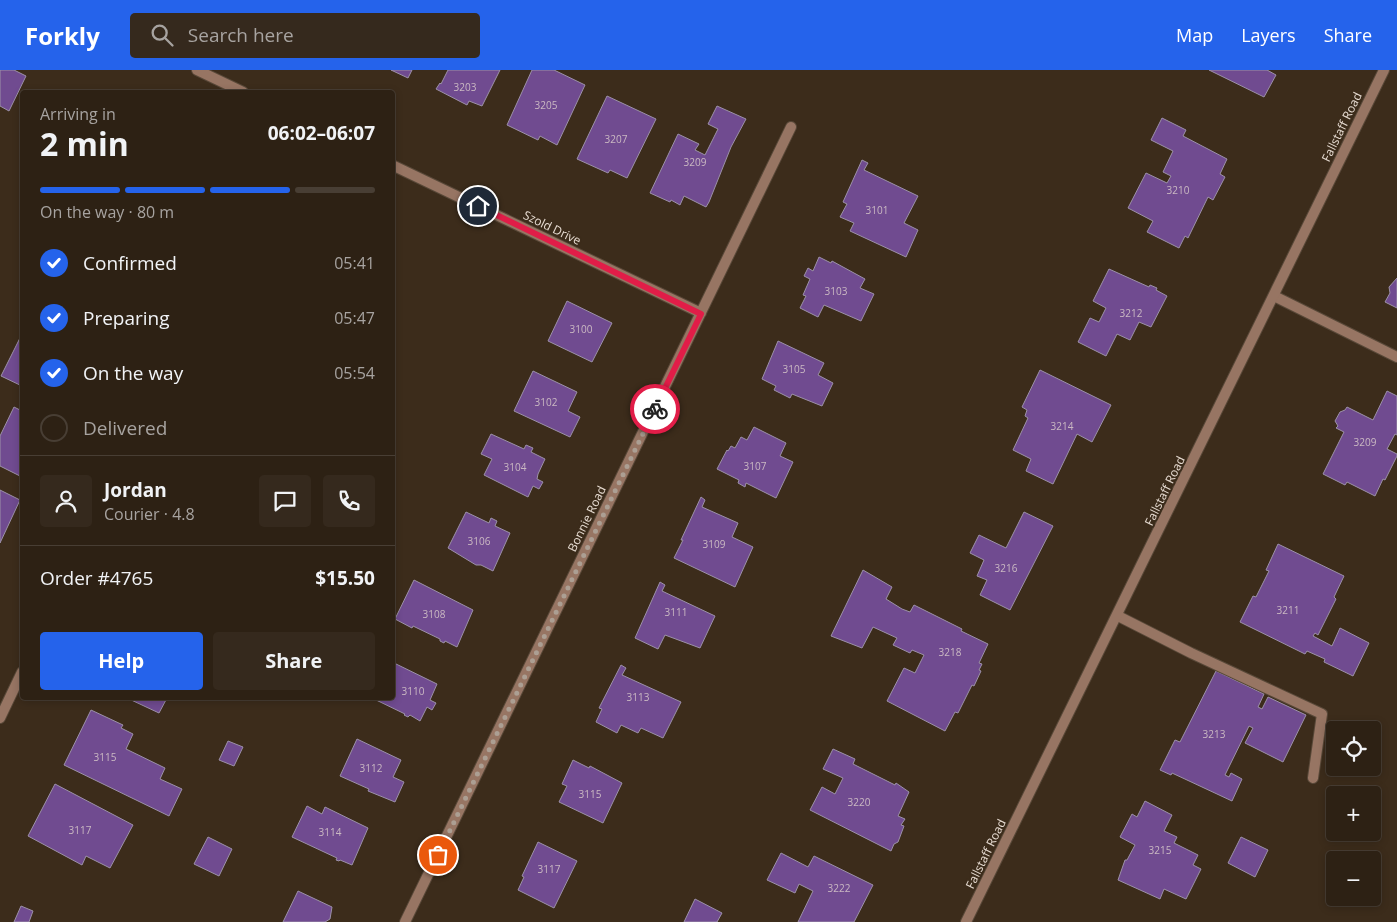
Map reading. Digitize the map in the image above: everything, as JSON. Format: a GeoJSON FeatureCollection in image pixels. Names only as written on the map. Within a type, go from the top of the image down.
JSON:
{"type":"FeatureCollection","features":[{"type":"Feature","properties":{"kind":"street"},"geometry":{"type":"LineString","coordinates":[[196,70],[239,90]]}},
{"type":"Feature","properties":{"kind":"street","name":"Fallstaff Road"},"geometry":{"type":"LineString","coordinates":[[966,922],[1118,616],[1384,70]]}},
{"type":"Feature","properties":{"kind":"street","name":"Bonnie Road"},"geometry":{"type":"LineString","coordinates":[[405,922],[791,127]]}},
{"type":"Feature","properties":{"kind":"street","name":"Szold Drive"},"geometry":{"type":"LineString","coordinates":[[395,166],[701,314]]}},
{"type":"Feature","properties":{"kind":"street"},"geometry":{"type":"LineString","coordinates":[[1274,296],[1397,357]]}},
{"type":"Feature","properties":{"kind":"street"},"geometry":{"type":"LineString","coordinates":[[1118,616],[1191,653],[1322,714],[1313,778]]}},
{"type":"Feature","properties":{"kind":"street"},"geometry":{"type":"LineString","coordinates":[[0,718],[20,676]]}},
{"type":"Feature","properties":{"kind":"building"},"geometry":{"type":"Polygon","coordinates":[[[0,70],[14,70],[26,76],[9,111],[0,106],[0,70]]]}},
{"type":"Feature","properties":{"kind":"building"},"geometry":{"type":"Polygon","coordinates":[[[391,70],[412,70],[408,78],[391,70]]]}},
{"type":"Feature","properties":{"kind":"building"},"geometry":{"type":"Polygon","coordinates":[[[448,70],[500,70],[482,106],[469,101],[467,105],[436,89],[441,84],[448,70]]]}},
{"type":"Feature","properties":{"kind":"building"},"geometry":{"type":"Polygon","coordinates":[[[532,70],[554,70],[585,85],[557,145],[540,136],[538,140],[507,125],[532,70]]]}},
{"type":"Feature","properties":{"kind":"building"},"geometry":{"type":"Polygon","coordinates":[[[1209,70],[1267,70],[1276,75],[1264,97],[1209,70]]]}},
{"type":"Feature","properties":{"kind":"building"},"geometry":{"type":"Polygon","coordinates":[[[607,96],[656,119],[627,178],[610,170],[608,173],[577,159],[607,96]]]}},
{"type":"Feature","properties":{"kind":"building"},"geometry":{"type":"Polygon","coordinates":[[[717,106],[746,119],[731,147],[706,207],[684,196],[680,205],[650,193],[678,134],[699,144],[695,150],[705,155],[718,129],[708,124],[717,106]]]}},
{"type":"Feature","properties":{"kind":"building"},"geometry":{"type":"Polygon","coordinates":[[[1162,118],[1186,130],[1183,136],[1227,159],[1220,174],[1225,177],[1213,200],[1208,197],[1188,238],[1185,236],[1179,248],[1147,232],[1153,221],[1128,208],[1146,173],[1167,183],[1171,176],[1163,172],[1173,151],[1151,140],[1162,118]]]}},
{"type":"Feature","properties":{"kind":"building"},"geometry":{"type":"Polygon","coordinates":[[[862,160],[868,163],[864,170],[918,196],[904,223],[918,230],[906,257],[850,231],[854,223],[840,217],[847,204],[843,202],[862,160]]]}},
{"type":"Feature","properties":{"kind":"building"},"geometry":{"type":"Polygon","coordinates":[[[819,257],[831,263],[832,261],[865,279],[860,288],[874,294],[861,321],[824,305],[818,317],[800,308],[806,296],[803,295],[810,279],[804,276],[808,268],[813,271],[819,257]]]}},
{"type":"Feature","properties":{"kind":"building"},"geometry":{"type":"Polygon","coordinates":[[[1109,269],[1149,287],[1150,285],[1157,288],[1156,290],[1167,296],[1151,327],[1139,322],[1130,340],[1117,334],[1106,356],[1078,342],[1090,318],[1099,322],[1106,308],[1093,301],[1109,269]]]}},
{"type":"Feature","properties":{"kind":"building"},"geometry":{"type":"Polygon","coordinates":[[[1397,278],[1397,308],[1385,302],[1390,293],[1389,287],[1397,278]]]}},
{"type":"Feature","properties":{"kind":"building"},"geometry":{"type":"Polygon","coordinates":[[[567,301],[612,323],[592,362],[548,341],[567,301]]]}},
{"type":"Feature","properties":{"kind":"building"},"geometry":{"type":"Polygon","coordinates":[[[20,338],[20,385],[1,376],[20,338]]]}},
{"type":"Feature","properties":{"kind":"building"},"geometry":{"type":"Polygon","coordinates":[[[778,341],[824,363],[818,375],[833,383],[822,406],[792,394],[790,398],[774,390],[776,386],[762,379],[778,341]]]}},
{"type":"Feature","properties":{"kind":"building"},"geometry":{"type":"Polygon","coordinates":[[[1040,370],[1111,405],[1092,442],[1077,434],[1053,484],[1026,471],[1031,459],[1013,450],[1028,418],[1025,416],[1027,410],[1022,407],[1040,370]]]}},
{"type":"Feature","properties":{"kind":"building"},"geometry":{"type":"Polygon","coordinates":[[[533,371],[577,392],[568,411],[580,417],[570,437],[514,411],[533,371]]]}},
{"type":"Feature","properties":{"kind":"building"},"geometry":{"type":"Polygon","coordinates":[[[1387,391],[1397,396],[1397,435],[1395,434],[1387,449],[1397,454],[1397,456],[1375,496],[1347,482],[1345,485],[1323,474],[1344,432],[1336,428],[1338,426],[1335,421],[1340,412],[1347,407],[1373,420],[1387,391]]]}},
{"type":"Feature","properties":{"kind":"building"},"geometry":{"type":"Polygon","coordinates":[[[14,407],[20,410],[20,476],[0,466],[0,436],[14,407]]]}},
{"type":"Feature","properties":{"kind":"building"},"geometry":{"type":"Polygon","coordinates":[[[754,427],[786,443],[780,456],[793,462],[776,498],[746,483],[745,487],[738,483],[739,480],[717,469],[727,450],[731,446],[735,448],[741,437],[747,440],[754,427]]]}},
{"type":"Feature","properties":{"kind":"building"},"geometry":{"type":"Polygon","coordinates":[[[491,434],[524,449],[526,445],[533,448],[531,452],[545,459],[537,479],[543,482],[539,489],[533,486],[528,497],[484,475],[492,459],[481,454],[491,434]]]}},
{"type":"Feature","properties":{"kind":"building"},"geometry":{"type":"Polygon","coordinates":[[[0,490],[20,500],[0,543],[0,490]]]}},
{"type":"Feature","properties":{"kind":"building"},"geometry":{"type":"Polygon","coordinates":[[[701,497],[705,500],[702,507],[738,523],[732,537],[753,547],[735,587],[674,558],[701,497]]]}},
{"type":"Feature","properties":{"kind":"building"},"geometry":{"type":"Polygon","coordinates":[[[466,512],[489,523],[491,518],[497,521],[495,526],[510,533],[493,571],[481,565],[476,565],[448,548],[466,512]]]}},
{"type":"Feature","properties":{"kind":"building"},"geometry":{"type":"Polygon","coordinates":[[[1024,512],[1053,526],[1010,610],[980,595],[987,580],[977,576],[984,560],[970,553],[979,535],[1006,548],[1024,512]]]}},
{"type":"Feature","properties":{"kind":"building"},"geometry":{"type":"Polygon","coordinates":[[[1278,544],[1344,576],[1334,597],[1336,599],[1318,635],[1315,633],[1313,636],[1332,646],[1340,628],[1369,643],[1353,676],[1324,662],[1325,659],[1307,651],[1305,654],[1240,622],[1253,596],[1256,597],[1269,571],[1266,570],[1278,544]]]}},
{"type":"Feature","properties":{"kind":"building"},"geometry":{"type":"Polygon","coordinates":[[[863,570],[892,587],[886,599],[902,609],[910,612],[914,605],[988,644],[979,663],[982,664],[979,670],[981,671],[974,686],[972,685],[958,713],[955,712],[945,731],[887,701],[904,668],[915,673],[924,655],[912,650],[910,653],[893,645],[897,638],[873,627],[862,648],[831,636],[863,570]]]}},
{"type":"Feature","properties":{"kind":"building"},"geometry":{"type":"Polygon","coordinates":[[[414,580],[473,610],[457,647],[445,641],[444,643],[440,639],[395,619],[414,580]]]}},
{"type":"Feature","properties":{"kind":"building"},"geometry":{"type":"Polygon","coordinates":[[[660,582],[665,585],[662,591],[715,616],[700,648],[665,635],[658,649],[635,638],[660,582]]]}},
{"type":"Feature","properties":{"kind":"building"},"geometry":{"type":"Polygon","coordinates":[[[395,663],[437,684],[430,700],[436,703],[432,710],[427,707],[420,721],[376,700],[395,700],[395,663]]]}},
{"type":"Feature","properties":{"kind":"building"},"geometry":{"type":"Polygon","coordinates":[[[621,665],[626,668],[622,675],[681,702],[663,738],[641,728],[638,733],[621,725],[617,733],[596,722],[602,709],[599,708],[621,665]]]}},
{"type":"Feature","properties":{"kind":"building"},"geometry":{"type":"Polygon","coordinates":[[[1216,671],[1264,694],[1258,707],[1262,709],[1268,697],[1306,715],[1283,762],[1245,743],[1253,728],[1249,726],[1225,775],[1229,777],[1231,773],[1242,779],[1232,801],[1172,773],[1171,775],[1160,770],[1175,740],[1180,742],[1216,671]]]}},
{"type":"Feature","properties":{"kind":"building"},"geometry":{"type":"Polygon","coordinates":[[[131,700],[166,700],[159,713],[131,700]]]}},
{"type":"Feature","properties":{"kind":"building"},"geometry":{"type":"Polygon","coordinates":[[[91,710],[123,725],[121,728],[133,734],[126,749],[165,768],[160,779],[182,789],[169,816],[64,765],[91,710]]]}},
{"type":"Feature","properties":{"kind":"building"},"geometry":{"type":"Polygon","coordinates":[[[357,739],[401,760],[393,777],[404,782],[395,802],[368,791],[369,789],[340,776],[357,739]]]}},
{"type":"Feature","properties":{"kind":"building"},"geometry":{"type":"Polygon","coordinates":[[[228,741],[243,747],[234,766],[219,760],[228,741]]]}},
{"type":"Feature","properties":{"kind":"building"},"geometry":{"type":"Polygon","coordinates":[[[833,749],[855,759],[853,764],[895,785],[896,783],[909,792],[898,816],[905,819],[901,825],[904,826],[898,842],[894,844],[891,851],[810,810],[822,787],[835,794],[843,778],[823,769],[833,749]]]}},
{"type":"Feature","properties":{"kind":"building"},"geometry":{"type":"Polygon","coordinates":[[[573,760],[589,768],[590,766],[622,783],[603,823],[559,802],[567,786],[562,784],[573,760]]]}},
{"type":"Feature","properties":{"kind":"building"},"geometry":{"type":"Polygon","coordinates":[[[55,784],[133,825],[110,868],[86,856],[82,865],[28,836],[55,784]]]}},
{"type":"Feature","properties":{"kind":"building"},"geometry":{"type":"Polygon","coordinates":[[[1145,801],[1172,815],[1164,831],[1177,837],[1174,843],[1198,855],[1193,865],[1201,869],[1186,899],[1164,889],[1160,899],[1118,880],[1125,860],[1127,860],[1135,845],[1120,837],[1132,814],[1137,817],[1145,801]]]}},
{"type":"Feature","properties":{"kind":"building"},"geometry":{"type":"Polygon","coordinates":[[[307,806],[322,814],[325,807],[368,828],[352,865],[336,860],[337,858],[292,837],[307,806]]]}},
{"type":"Feature","properties":{"kind":"building"},"geometry":{"type":"Polygon","coordinates":[[[208,837],[232,849],[219,876],[194,864],[208,837]]]}},
{"type":"Feature","properties":{"kind":"building"},"geometry":{"type":"Polygon","coordinates":[[[1241,837],[1268,850],[1255,877],[1228,863],[1241,837]]]}},
{"type":"Feature","properties":{"kind":"building"},"geometry":{"type":"Polygon","coordinates":[[[538,842],[577,861],[554,908],[518,890],[524,877],[522,876],[538,842]]]}},
{"type":"Feature","properties":{"kind":"building"},"geometry":{"type":"Polygon","coordinates":[[[781,853],[808,867],[814,856],[873,885],[854,922],[798,922],[813,891],[799,884],[795,893],[767,880],[781,853]]]}},
{"type":"Feature","properties":{"kind":"building"},"geometry":{"type":"Polygon","coordinates":[[[298,891],[332,907],[330,919],[325,922],[283,922],[298,891]]]}},
{"type":"Feature","properties":{"kind":"building"},"geometry":{"type":"Polygon","coordinates":[[[695,899],[722,913],[717,922],[684,922],[695,899]]]}},
{"type":"Feature","properties":{"kind":"building"},"geometry":{"type":"Polygon","coordinates":[[[21,906],[33,911],[29,922],[14,922],[21,906]]]}},
{"type":"Feature","properties":{"kind":"way so far"},"geometry":{"type":"LineString","coordinates":[[438,855],[655,409]]}},
{"type":"Feature","properties":{"kind":"route"},"geometry":{"type":"LineString","coordinates":[[478,206],[701,314],[655,409]]}}]}
